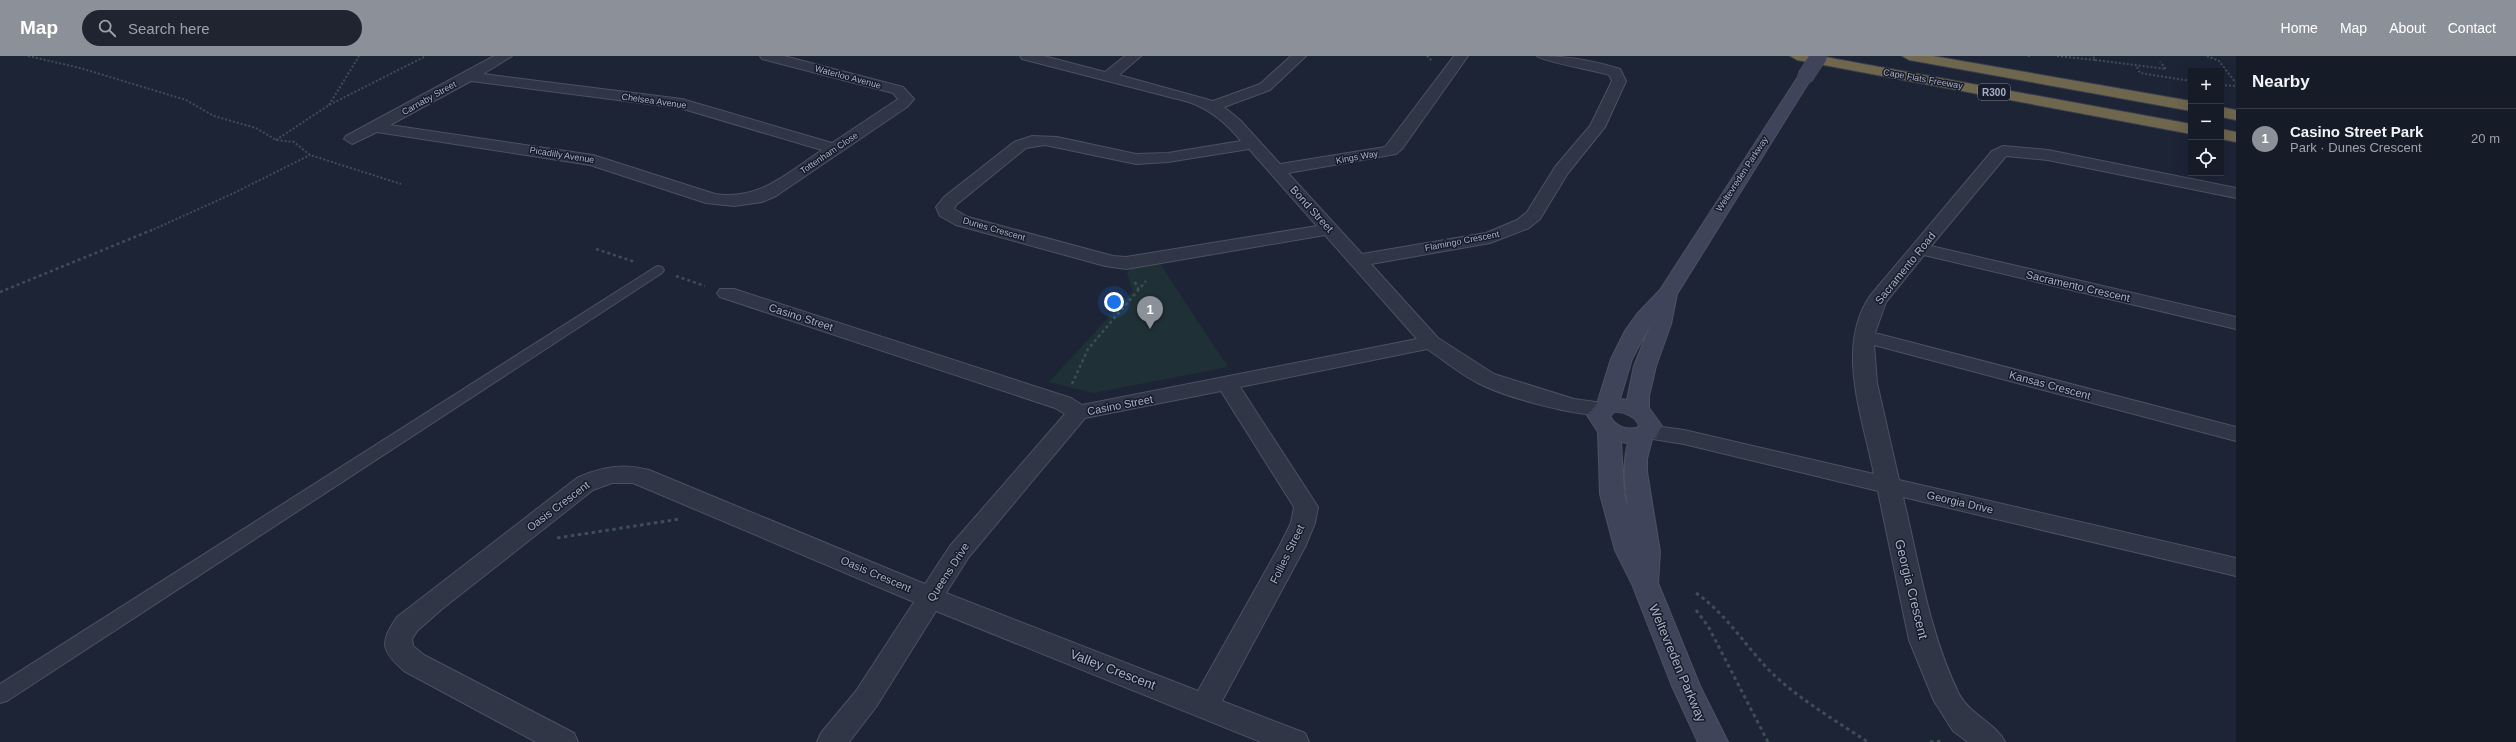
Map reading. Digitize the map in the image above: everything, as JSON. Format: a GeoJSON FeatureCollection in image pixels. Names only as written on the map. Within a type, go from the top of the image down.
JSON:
{"type":"FeatureCollection","features":[{"type":"Feature","properties":{"kind":"highway","name":"Cape Flats Freeway"},"geometry":{"type":"LineString","coordinates":[[1797,56],[2188,128]]}},
{"type":"Feature","properties":{"kind":"highway","name":"Cape Flats Freeway"},"geometry":{"type":"LineString","coordinates":[[1909,56],[2188,105]]}},
{"type":"Feature","properties":{"kind":"highway"},"geometry":{"type":"LineString","coordinates":[[2224,112],[2236,114]]}},
{"type":"Feature","properties":{"kind":"highway"},"geometry":{"type":"LineString","coordinates":[[2224,135],[2236,137]]}},
{"type":"Feature","properties":{"kind":"street","name":"Carnaby Street"},"geometry":{"type":"LineString","coordinates":[[352,139],[505,56]]}},
{"type":"Feature","properties":{"kind":"street","name":"Waterloo Avenue"},"geometry":{"type":"LineString","coordinates":[[767,56],[886,87],[904,94]]}},
{"type":"Feature","properties":{"kind":"street","name":"Bond Street"},"geometry":{"type":"LineString","coordinates":[[1027,56],[1171,92],[1213,106],[1234,123],[1359,260],[1431,342],[1486,379],[1516,390],[1573,406],[1604,417]]}},
{"type":"Feature","properties":{"kind":"street"},"geometry":{"type":"LineString","coordinates":[[1109,76],[1134,56]]}},
{"type":"Feature","properties":{"kind":"street"},"geometry":{"type":"LineString","coordinates":[[1213,106],[1265,87],[1299,56]]}},
{"type":"Feature","properties":{"kind":"street","name":"Kings Way"},"geometry":{"type":"LineString","coordinates":[[1277,170],[1390,151],[1396,146],[1461,56]]}},
{"type":"Feature","properties":{"kind":"street","name":"Flamingo Crescent"},"geometry":{"type":"LineString","coordinates":[[1359,260],[1490,238],[1523,224],[1534,215],[1561,171],[1597,127],[1619,81],[1615,72],[1605,68],[1544,56]]}},
{"type":"Feature","properties":{"kind":"street","name":"Weltevreden Parkway"},"geometry":{"type":"LineString","coordinates":[[1713,742],[1686,686],[1644,584],[1628,550],[1617,518],[1609,468],[1604,417],[1627,341],[1651,307],[1667,294],[1819,56]]}},
{"type":"Feature","properties":{"kind":"street","name":"Chelsea Avenue"},"geometry":{"type":"LineString","coordinates":[[469,76],[682,104],[835,149]]}},
{"type":"Feature","properties":{"kind":"street","name":"Tottenham Close"},"geometry":{"type":"LineString","coordinates":[[743,201],[770,192],[835,149],[902,104],[906,99],[904,94]]}},
{"type":"Feature","properties":{"kind":"street","name":"Picadilly Avenue"},"geometry":{"type":"LineString","coordinates":[[375,127],[593,160],[712,200],[728,202],[743,201]]}},
{"type":"Feature","properties":{"kind":"street","name":"Dunes Crescent"},"geometry":{"type":"LineString","coordinates":[[1252,144],[1143,160],[1122,158],[1050,141],[1028,142],[1020,145],[950,201],[945,207],[946,212],[962,221],[1112,262],[1126,263],[1330,229]]}},
{"type":"Feature","properties":{"kind":"street","name":"Sacramento Road"},"geometry":{"type":"LineString","coordinates":[[1888,485],[1866,383],[1863,359],[1864,336],[1867,319],[1877,300],[1998,154],[2012,150],[2236,193]]}},
{"type":"Feature","properties":{"kind":"street","name":"Sacramento Crescent"},"geometry":{"type":"LineString","coordinates":[[1920,249],[2236,323]]}},
{"type":"Feature","properties":{"kind":"street","name":"Casino Street"},"geometry":{"type":"LineString","coordinates":[[727,293],[1070,408],[1227,384],[1431,342]]}},
{"type":"Feature","properties":{"kind":"street","name":"Weltevreden Parkway"},"geometry":{"type":"LineString","coordinates":[[1644,584],[1646,546],[1635,472],[1635,459],[1644,425],[1638,398],[1641,379],[1664,314],[1667,294]]}},
{"type":"Feature","properties":{"kind":"street","name":"Kansas Crescent"},"geometry":{"type":"LineString","coordinates":[[1864,336],[2236,434]]}},
{"type":"Feature","properties":{"kind":"street","name":"Follies Street"},"geometry":{"type":"LineString","coordinates":[[1205,705],[1292,548],[1303,523],[1306,507],[1227,384]]}},
{"type":"Feature","properties":{"kind":"street","name":"Queens Drive"},"geometry":{"type":"LineString","coordinates":[[832,742],[866,699],[959,552],[1070,408]]}},
{"type":"Feature","properties":{"kind":"street"},"geometry":{"type":"LineString","coordinates":[[1604,417],[1619,435],[1644,425]]}},
{"type":"Feature","properties":{"kind":"street","name":"Georgia Drive"},"geometry":{"type":"LineString","coordinates":[[1644,425],[1684,437],[2236,567]]}},
{"type":"Feature","properties":{"kind":"street","name":"Oasis Crescent"},"geometry":{"type":"LineString","coordinates":[[563,742],[414,663],[400,651],[398,638],[407,624],[584,484],[604,474],[622,472],[641,476],[931,598]]}},
{"type":"Feature","properties":{"kind":"street","name":"Georgia Crescent"},"geometry":{"type":"LineString","coordinates":[[1888,485],[1924,640],[1948,701],[1963,722],[1990,742]]}},
{"type":"Feature","properties":{"kind":"street","name":"Valley Crescent"},"geometry":{"type":"LineString","coordinates":[[931,598],[1205,705],[1294,742]]}},
{"type":"Feature","properties":{"kind":"lane"},"geometry":{"type":"LineString","coordinates":[[0,694],[657,270]]}},
{"type":"Feature","properties":{"kind":"path"},"geometry":{"type":"LineString","coordinates":[[28,56],[80,68],[186,100],[214,116],[256,128],[276,140],[294,142],[310,155],[401,184]]}},
{"type":"Feature","properties":{"kind":"path"},"geometry":{"type":"LineString","coordinates":[[329,105],[359,56]]}},
{"type":"Feature","properties":{"kind":"path"},"geometry":{"type":"LineString","coordinates":[[276,140],[329,105],[426,56]]}},
{"type":"Feature","properties":{"kind":"path"},"geometry":{"type":"LineString","coordinates":[[2057,56],[2166,69],[2160,62]]}},
{"type":"Feature","properties":{"kind":"path"},"geometry":{"type":"LineString","coordinates":[[2093,56],[2095,60]]}},
{"type":"Feature","properties":{"kind":"path"},"geometry":{"type":"LineString","coordinates":[[2207,56],[2219,62],[2228,69],[2224,69],[2236,85]]}},
{"type":"Feature","properties":{"kind":"path"},"geometry":{"type":"LineString","coordinates":[[2137,66],[2140,73],[2188,81]]}},
{"type":"Feature","properties":{"kind":"path"},"geometry":{"type":"LineString","coordinates":[[2224,86],[2236,85]]}},
{"type":"Feature","properties":{"kind":"path"},"geometry":{"type":"LineString","coordinates":[[0,292],[161,225],[274,174],[310,155]]}},
{"type":"Feature","properties":{"kind":"path"},"geometry":{"type":"LineString","coordinates":[[1070,408],[1088,349],[1144,285],[1153,269],[1148,260]]}},
{"type":"Feature","properties":{"kind":"path"},"geometry":{"type":"LineString","coordinates":[[552,538],[726,512]]}},
{"type":"Feature","properties":{"kind":"path"},"geometry":{"type":"LineString","coordinates":[[1696,593],[1714,604],[1769,669],[1795,691],[1868,742]]}},
{"type":"Feature","properties":{"kind":"path"},"geometry":{"type":"LineString","coordinates":[[1696,610],[1708,626],[1768,742]]}},
{"type":"Feature","properties":{"kind":"shaded area"},"geometry":{"type":"Polygon","coordinates":[[[1160,264],[1228,367],[1093,393],[1049,382],[1133,291],[1127,273],[1130,268],[1160,264]]]}},
{"type":"Feature","properties":{"kind":"place","name":"Casino Street Park"},"geometry":{"type":"Point","coordinates":[1150,329]}}]}
